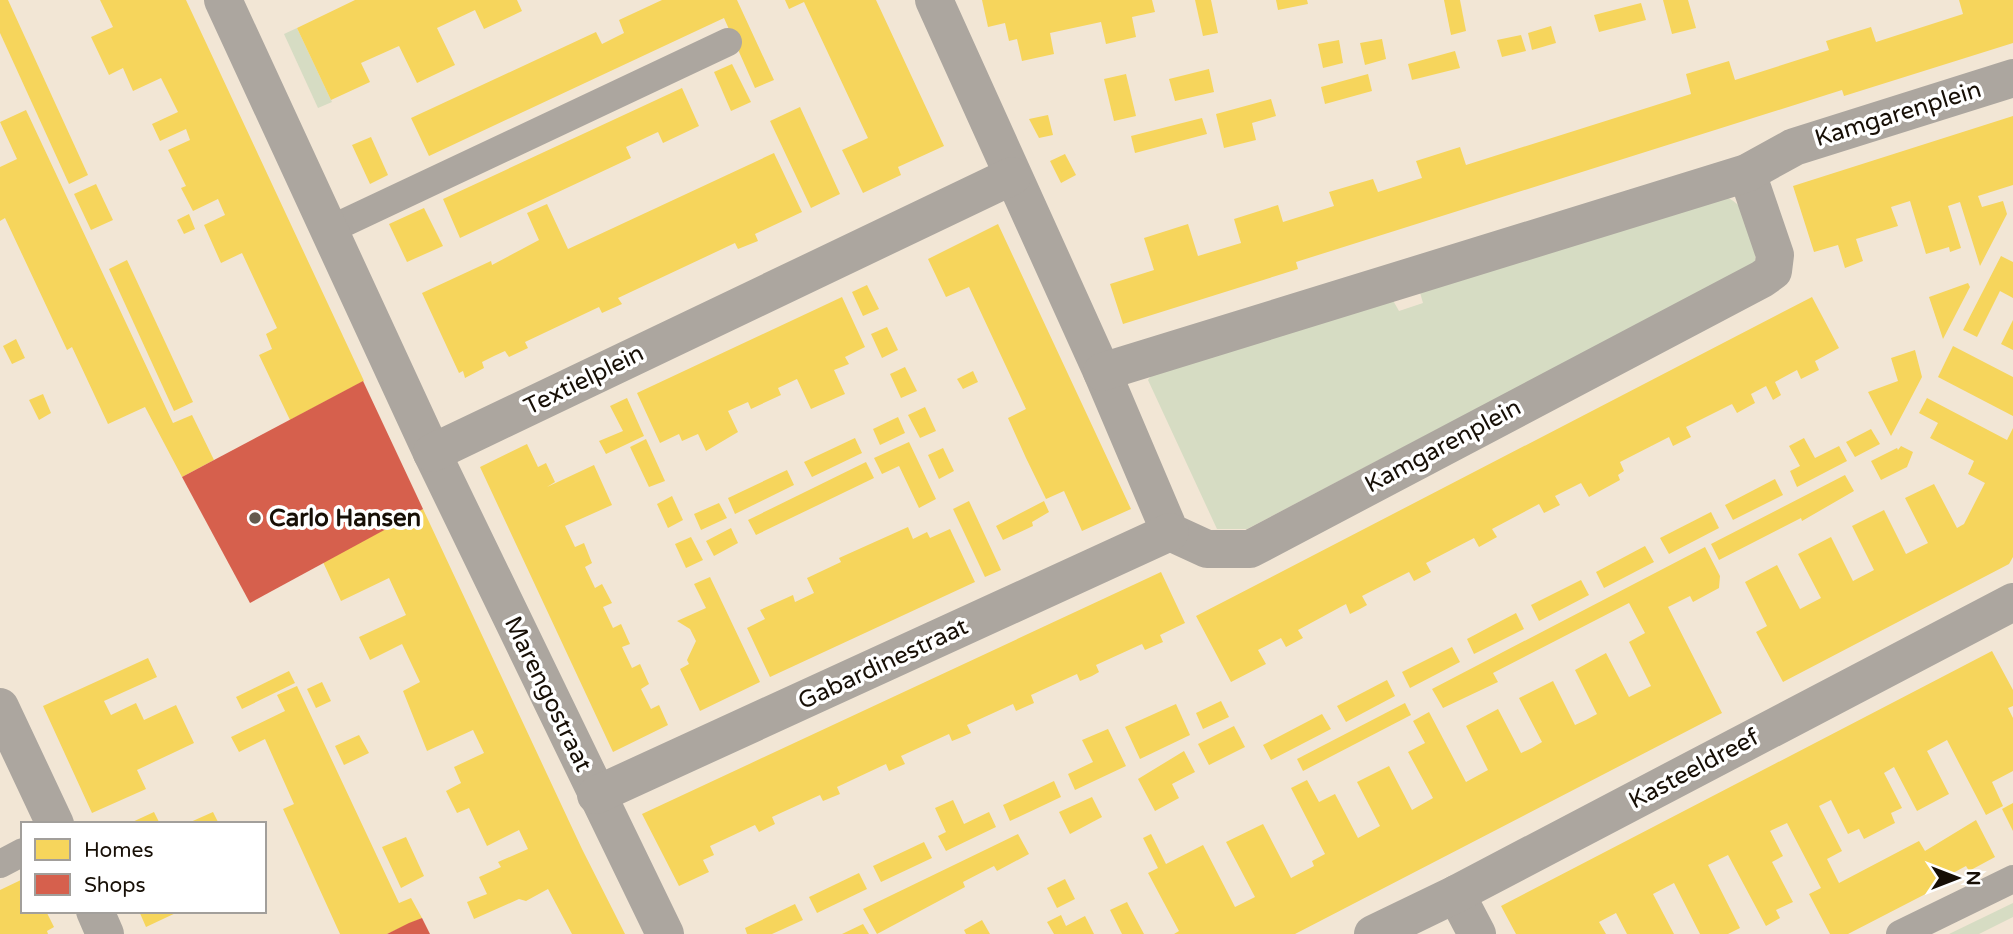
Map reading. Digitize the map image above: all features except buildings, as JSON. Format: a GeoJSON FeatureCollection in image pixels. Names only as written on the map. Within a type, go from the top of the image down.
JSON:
{"type":"FeatureCollection","features":[{"type":"Feature","properties":{"kind":"street"},"geometry":{"type":"LineString","coordinates":[[223,0],[432,453]]}},
{"type":"Feature","properties":{"kind":"street"},"geometry":{"type":"LineString","coordinates":[[934,0],[1102,372],[1170,532]]}},
{"type":"Feature","properties":{"kind":"street","name":"Kamgarenplein"},"geometry":{"type":"LineString","coordinates":[[1102,372],[1747,173],[1794,147],[2013,78]]}},
{"type":"Feature","properties":{"kind":"street","name":"Kamgarenplein"},"geometry":{"type":"LineString","coordinates":[[1170,532],[1207,549],[1250,549],[1762,279],[1773,271],[1775,255],[1747,173]]}},
{"type":"Feature","properties":{"kind":"street","name":"Textielplein"},"geometry":{"type":"LineString","coordinates":[[432,453],[1012,176]]}},
{"type":"Feature","properties":{"kind":"street","name":"Marengostraat"},"geometry":{"type":"LineString","coordinates":[[432,453],[665,934]]}},
{"type":"Feature","properties":{"kind":"street","name":"Gabardinestraat"},"geometry":{"type":"LineString","coordinates":[[596,795],[1170,532]]}},
{"type":"Feature","properties":{"kind":"street","name":"Kasteeldreef"},"geometry":{"type":"LineString","coordinates":[[1373,934],[1456,894],[2013,601]]}},
{"type":"Feature","properties":{"kind":"street"},"geometry":{"type":"LineString","coordinates":[[0,707],[54,822]]}},
{"type":"Feature","properties":{"kind":"street"},"geometry":{"type":"LineString","coordinates":[[1456,894],[1477,934]]}},
{"type":"Feature","properties":{"kind":"street"},"geometry":{"type":"LineString","coordinates":[[96,913],[106,934]]}},
{"type":"Feature","properties":{"kind":"lane"},"geometry":{"type":"LineString","coordinates":[[329,230],[727,42]]}},
{"type":"Feature","properties":{"kind":"lane"},"geometry":{"type":"LineString","coordinates":[[0,864],[21,853]]}},
{"type":"Feature","properties":{"kind":"lane"},"geometry":{"type":"LineString","coordinates":[[1900,934],[2013,879]]}},
{"type":"Feature","properties":{"kind":"green space"},"geometry":{"type":"Polygon","coordinates":[[[297,28],[332,102],[318,108],[284,34],[297,28]]]}},
{"type":"Feature","properties":{"kind":"green space"},"geometry":{"type":"Polygon","coordinates":[[[1726,197],[1741,208],[1751,225],[1755,263],[1247,529],[1217,529],[1148,380],[1151,376],[1391,297],[1399,311],[1423,303],[1419,289],[1726,197]]]}},
{"type":"Feature","properties":{"kind":"green space"},"geometry":{"type":"Polygon","coordinates":[[[2013,903],[2013,917],[1979,934],[1949,934],[2013,903]]]}},
{"type":"Feature","properties":{"kind":"place","name":"Carlo Hansen"},"geometry":{"type":"Point","coordinates":[255,518]}}]}
